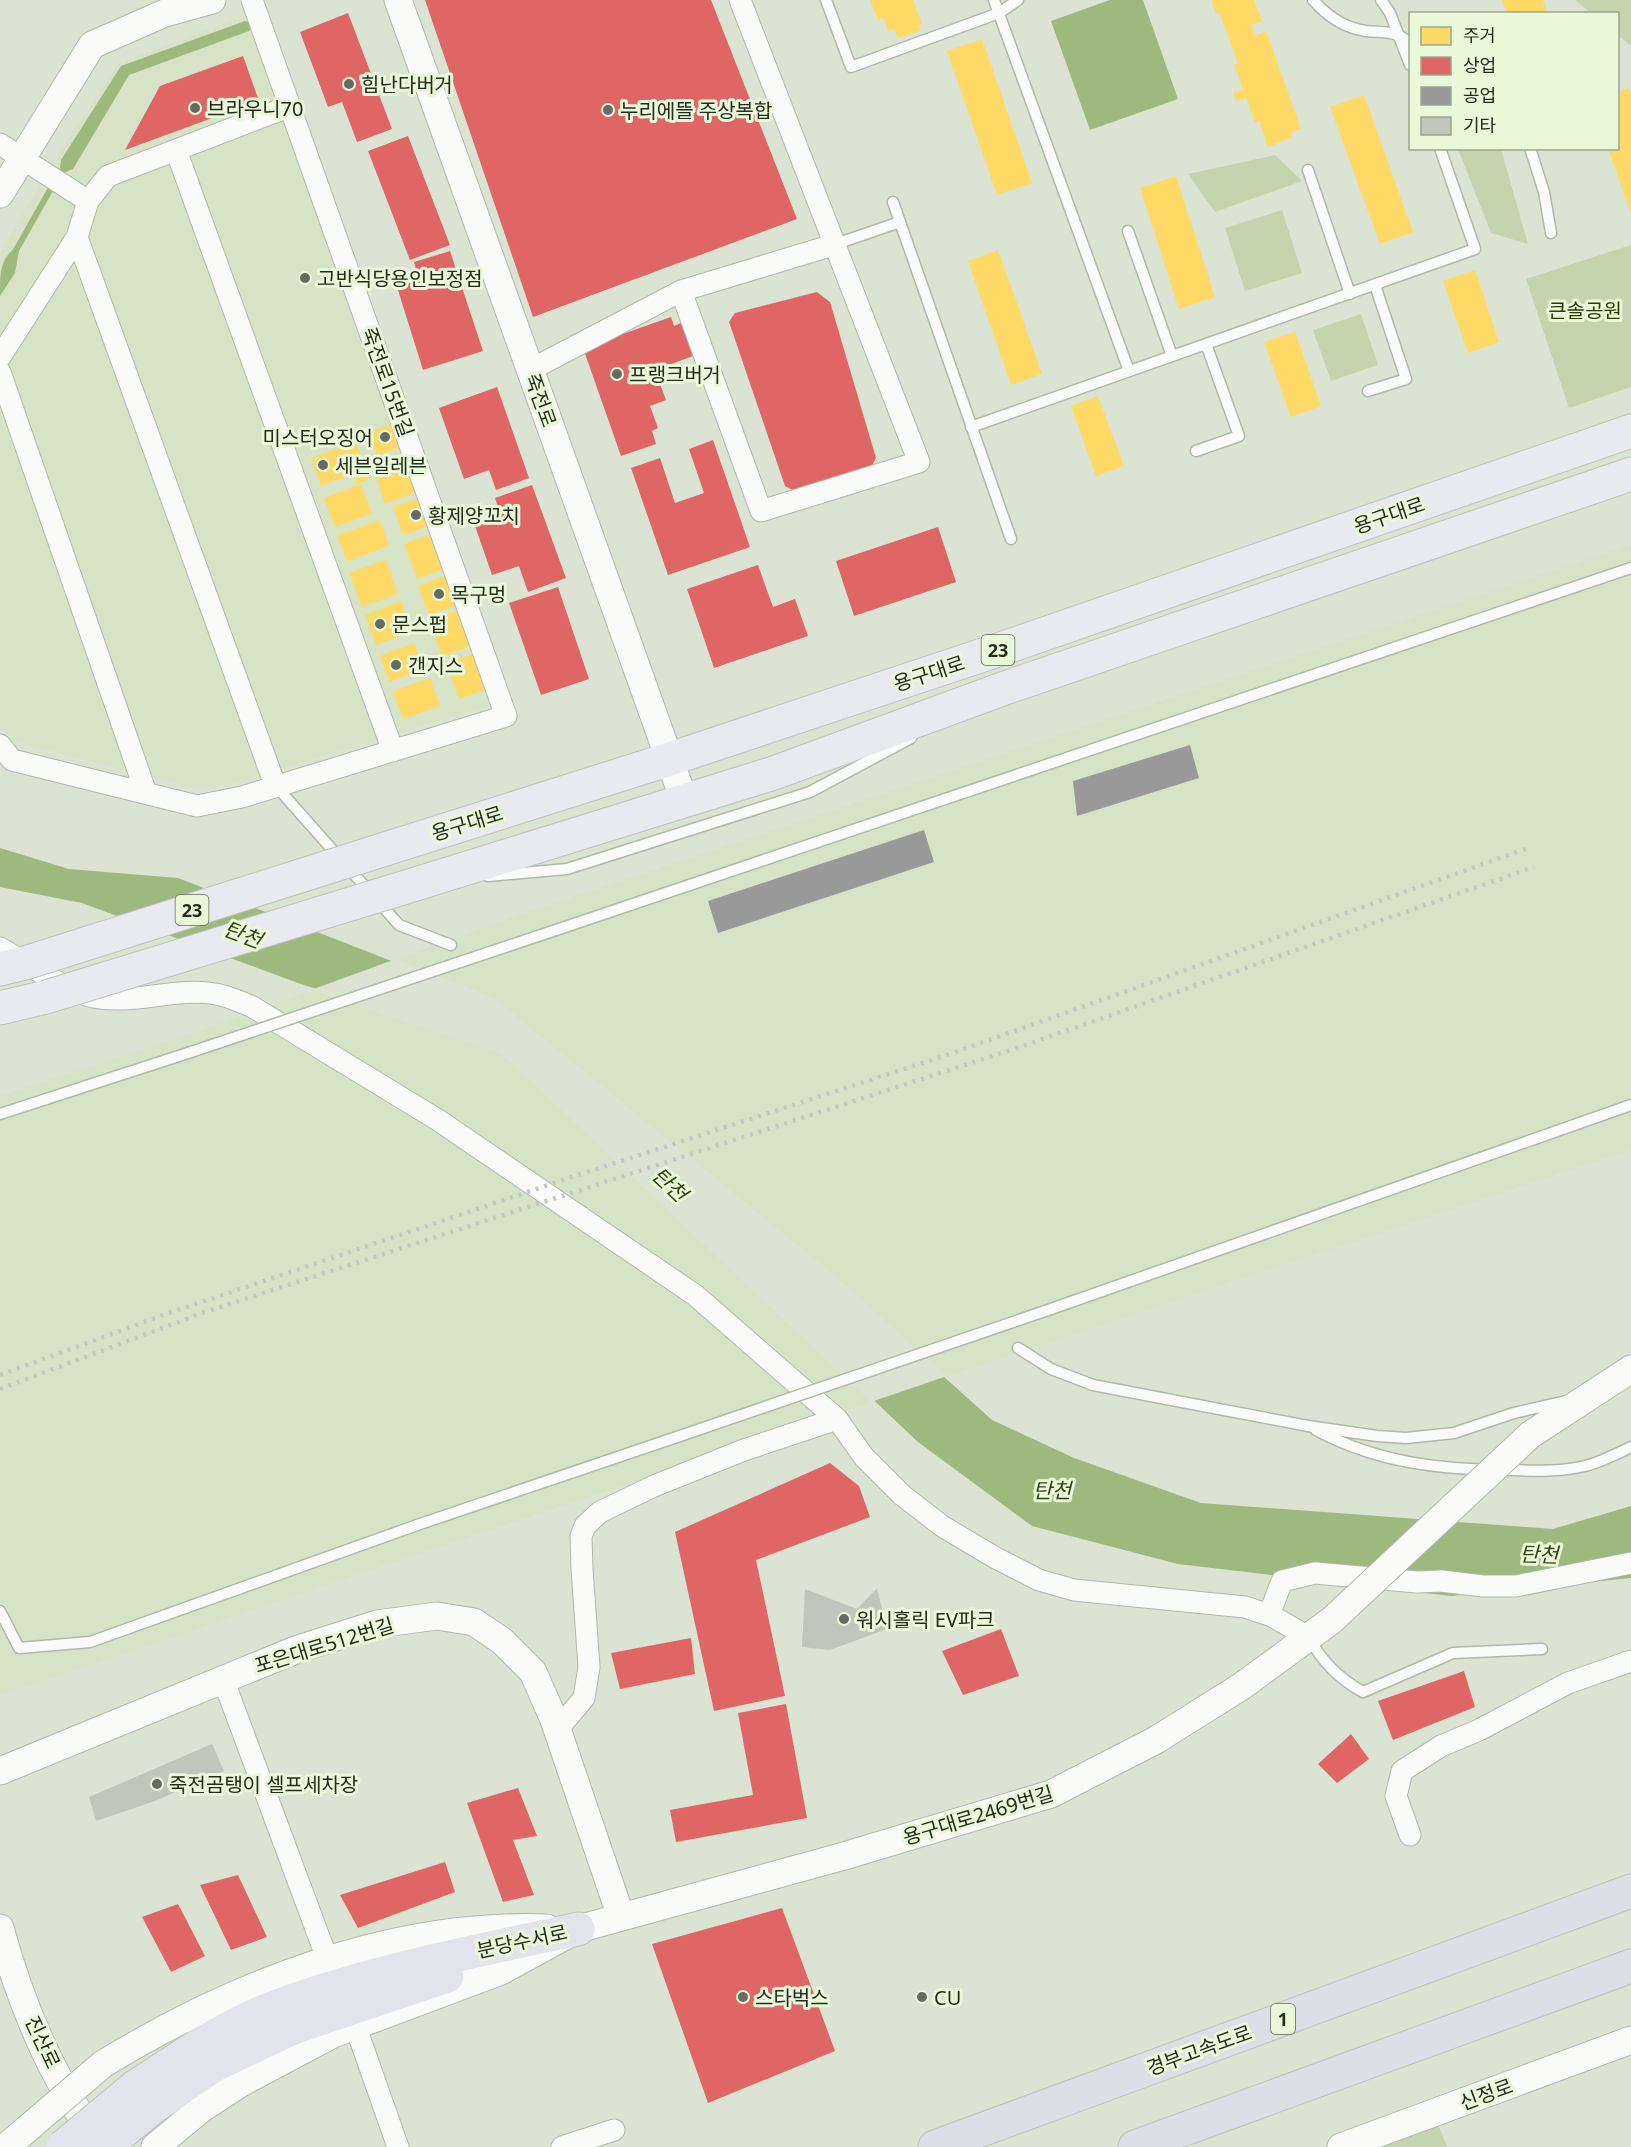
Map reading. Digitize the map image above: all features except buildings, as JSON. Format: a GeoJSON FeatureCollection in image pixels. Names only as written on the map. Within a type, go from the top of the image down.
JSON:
{"type":"FeatureCollection","features":[{"type":"Feature","properties":{"kind":"highway","name":"경부고속도로"},"geometry":{"type":"LineString","coordinates":[[935,2147],[1631,1891]]}},
{"type":"Feature","properties":{"kind":"highway","name":"분당수서로"},"geometry":{"type":"LineString","coordinates":[[63,2147],[143,2098],[292,2028],[578,1929]]}},
{"type":"Feature","properties":{"kind":"highway"},"geometry":{"type":"LineString","coordinates":[[1135,2147],[1631,1966]]}},
{"type":"Feature","properties":{"kind":"highway","name":"분당수서로"},"geometry":{"type":"LineString","coordinates":[[105,2147],[143,2098]]}},
{"type":"Feature","properties":{"kind":"main road","name":"용구대로"},"geometry":{"type":"LineString","coordinates":[[8,960],[360,857],[670,759],[992,652],[1631,430]]}},
{"type":"Feature","properties":{"kind":"main road","name":"용구대로"},"geometry":{"type":"LineString","coordinates":[[418,883],[774,772],[1005,688],[1631,474]]}},
{"type":"Feature","properties":{"kind":"main road","name":"23"},"geometry":{"type":"LineString","coordinates":[[0,1008],[46,997],[418,883]]}},
{"type":"Feature","properties":{"kind":"street"},"geometry":{"type":"LineString","coordinates":[[0,194],[10,151],[92,45],[165,13],[212,0]]}},
{"type":"Feature","properties":{"kind":"street","name":"죽전로15번길"},"geometry":{"type":"LineString","coordinates":[[0,745],[12,760],[196,806],[242,797],[506,716],[288,107],[252,0]]}},
{"type":"Feature","properties":{"kind":"street","name":"죽전로"},"geometry":{"type":"LineString","coordinates":[[398,0],[684,800]]}},
{"type":"Feature","properties":{"kind":"street"},"geometry":{"type":"LineString","coordinates":[[681,291],[761,511],[919,462],[740,0]]}},
{"type":"Feature","properties":{"kind":"street"},"geometry":{"type":"LineString","coordinates":[[0,357],[78,237],[84,199],[108,176],[288,107]]}},
{"type":"Feature","properties":{"kind":"street"},"geometry":{"type":"LineString","coordinates":[[176,150],[393,750]]}},
{"type":"Feature","properties":{"kind":"street"},"geometry":{"type":"LineString","coordinates":[[10,151],[84,199]]}},
{"type":"Feature","properties":{"kind":"street"},"geometry":{"type":"LineString","coordinates":[[78,237],[168,493],[275,785]]}},
{"type":"Feature","properties":{"kind":"street"},"geometry":{"type":"LineString","coordinates":[[530,370],[681,291],[833,245]]}},
{"type":"Feature","properties":{"kind":"street"},"geometry":{"type":"LineString","coordinates":[[0,372],[146,793]]}},
{"type":"Feature","properties":{"kind":"street"},"geometry":{"type":"LineString","coordinates":[[8,960],[91,997],[118,1000],[186,993],[217,994],[251,1006],[438,1120],[695,1295],[837,1419],[864,1456],[902,1495],[951,1531],[994,1557],[1039,1580],[1074,1590],[1245,1607],[1269,1615],[1308,1637]]}},
{"type":"Feature","properties":{"kind":"street"},"geometry":{"type":"LineString","coordinates":[[1584,1398],[1631,1369]]}},
{"type":"Feature","properties":{"kind":"street","name":"용구대로2469번길"},"geometry":{"type":"LineString","coordinates":[[578,1929],[844,1856],[1051,1794],[1156,1740],[1242,1686],[1332,1620],[1530,1435],[1584,1398]]}},
{"type":"Feature","properties":{"kind":"street"},"geometry":{"type":"LineString","coordinates":[[557,1730],[584,1698],[589,1667],[582,1547],[585,1526],[600,1512],[654,1486],[744,1450],[837,1419]]}},
{"type":"Feature","properties":{"kind":"street"},"geometry":{"type":"LineString","coordinates":[[1269,1615],[1282,1581],[1316,1573],[1418,1582],[1441,1581],[1483,1586],[1516,1586],[1631,1563]]}},
{"type":"Feature","properties":{"kind":"street","name":"포은대로512번길"},"geometry":{"type":"LineString","coordinates":[[0,1771],[298,1649],[377,1624],[437,1616],[474,1622],[502,1641],[533,1672],[557,1730],[621,1917]]}},
{"type":"Feature","properties":{"kind":"street"},"geometry":{"type":"LineString","coordinates":[[1410,1835],[1396,1796],[1402,1771],[1441,1746],[1479,1730],[1568,1683],[1631,1661]]}},
{"type":"Feature","properties":{"kind":"street"},"geometry":{"type":"LineString","coordinates":[[223,1679],[328,1961]]}},
{"type":"Feature","properties":{"kind":"street"},"geometry":{"type":"LineString","coordinates":[[6,2147],[104,2064],[156,2032],[210,2004],[359,1950],[498,1926],[578,1929]]}},
{"type":"Feature","properties":{"kind":"street","name":"진산로"},"geometry":{"type":"LineString","coordinates":[[0,1928],[8,1958],[39,2037],[78,2111],[105,2147]]}},
{"type":"Feature","properties":{"kind":"street"},"geometry":{"type":"LineString","coordinates":[[159,2144],[201,2109],[241,2083],[355,2025],[501,1971],[578,1929]]}},
{"type":"Feature","properties":{"kind":"street"},"geometry":{"type":"LineString","coordinates":[[355,2025],[398,2147]]}},
{"type":"Feature","properties":{"kind":"street","name":"신정로"},"geometry":{"type":"LineString","coordinates":[[1341,2147],[1631,2040]]}},
{"type":"Feature","properties":{"kind":"street"},"geometry":{"type":"LineString","coordinates":[[561,2147],[614,2130]]}},
{"type":"Feature","properties":{"kind":"lane"},"geometry":{"type":"LineString","coordinates":[[826,0],[851,67],[999,13],[1018,0]]}},
{"type":"Feature","properties":{"kind":"lane"},"geometry":{"type":"LineString","coordinates":[[994,0],[1129,371]]}},
{"type":"Feature","properties":{"kind":"lane"},"geometry":{"type":"LineString","coordinates":[[1313,0],[1324,12],[1350,27],[1399,33],[1409,42]]}},
{"type":"Feature","properties":{"kind":"lane"},"geometry":{"type":"LineString","coordinates":[[1381,0],[1399,33],[1409,62]]}},
{"type":"Feature","properties":{"kind":"lane"},"geometry":{"type":"LineString","coordinates":[[971,427],[1475,249],[1441,150]]}},
{"type":"Feature","properties":{"kind":"lane"},"geometry":{"type":"LineString","coordinates":[[1531,150],[1544,192],[1551,233]]}},
{"type":"Feature","properties":{"kind":"lane"},"geometry":{"type":"LineString","coordinates":[[1308,170],[1350,294]]}},
{"type":"Feature","properties":{"kind":"lane"},"geometry":{"type":"LineString","coordinates":[[892,202],[1011,539]]}},
{"type":"Feature","properties":{"kind":"lane"},"geometry":{"type":"LineString","coordinates":[[833,245],[900,222]]}},
{"type":"Feature","properties":{"kind":"lane"},"geometry":{"type":"LineString","coordinates":[[1128,231],[1172,356]]}},
{"type":"Feature","properties":{"kind":"lane"},"geometry":{"type":"LineString","coordinates":[[1368,392],[1406,379],[1375,285]]}},
{"type":"Feature","properties":{"kind":"lane"},"geometry":{"type":"LineString","coordinates":[[1196,451],[1239,436],[1206,344]]}},
{"type":"Feature","properties":{"kind":"lane"},"geometry":{"type":"LineString","coordinates":[[0,1114],[556,930],[1631,568]]}},
{"type":"Feature","properties":{"kind":"lane"},"geometry":{"type":"LineString","coordinates":[[418,883],[567,869],[810,792],[1005,688]]}},
{"type":"Feature","properties":{"kind":"lane"},"geometry":{"type":"LineString","coordinates":[[275,785],[399,925],[451,945]]}},
{"type":"Feature","properties":{"kind":"lane"},"geometry":{"type":"LineString","coordinates":[[0,1611],[18,1648],[90,1642],[420,1524],[1051,1309],[1631,1105]]}},
{"type":"Feature","properties":{"kind":"lane"},"geometry":{"type":"LineString","coordinates":[[1018,1348],[1068,1377],[1093,1385],[1308,1426],[1377,1436],[1429,1437],[1454,1433],[1514,1413],[1584,1398]]}},
{"type":"Feature","properties":{"kind":"lane"},"geometry":{"type":"LineString","coordinates":[[1308,1426],[1344,1445],[1389,1459],[1461,1470],[1564,1470],[1587,1466],[1631,1447]]}},
{"type":"Feature","properties":{"kind":"lane"},"geometry":{"type":"LineString","coordinates":[[1308,1637],[1325,1665],[1345,1682],[1363,1692],[1452,1653],[1542,1649]]}},
{"type":"Feature","properties":{"kind":"shaded area"},"geometry":{"type":"Polygon","coordinates":[[[247,15],[497,703],[235,783],[192,788],[14,741],[0,726],[0,253],[52,163],[119,63],[247,15]]]}},
{"type":"Feature","properties":{"kind":"shaded area"},"geometry":{"type":"Polygon","coordinates":[[[1631,545],[1631,1150],[1052,1341],[0,1695],[0,1096],[188,1035],[521,914],[1631,545]]]}},
{"type":"Feature","properties":{"kind":"green space"},"geometry":{"type":"Polygon","coordinates":[[[1575,0],[1631,0],[1631,46],[1619,36],[1619,12],[1590,12],[1575,0]]]}},
{"type":"Feature","properties":{"kind":"green space"},"geometry":{"type":"Polygon","coordinates":[[[1458,150],[1501,150],[1528,244],[1491,233],[1458,150]]]}},
{"type":"Feature","properties":{"kind":"green space"},"geometry":{"type":"Polygon","coordinates":[[[1275,155],[1302,181],[1215,212],[1188,174],[1275,155]]]}},
{"type":"Feature","properties":{"kind":"green space"},"geometry":{"type":"Polygon","coordinates":[[[1282,210],[1302,273],[1245,291],[1225,228],[1282,210]]]}},
{"type":"Feature","properties":{"kind":"green space","name":"큰솔공원"},"geometry":{"type":"Polygon","coordinates":[[[1631,245],[1631,387],[1569,408],[1526,279],[1631,245]]]}},
{"type":"Feature","properties":{"kind":"green space"},"geometry":{"type":"Polygon","coordinates":[[[1361,314],[1378,365],[1331,381],[1313,330],[1361,314]]]}},
{"type":"Feature","properties":{"kind":"green space"},"geometry":{"type":"Polygon","coordinates":[[[1437,2121],[1447,2147],[1366,2147],[1437,2121]]]}},
{"type":"Feature","properties":{"kind":"water"},"geometry":{"type":"Polygon","coordinates":[[[1110,0],[1143,0],[1178,99],[1090,130],[1051,21],[1110,0]]]}},
{"type":"Feature","properties":{"kind":"water"},"geometry":{"type":"Polygon","coordinates":[[[245,21],[255,23],[249,31],[129,75],[73,169],[59,175],[61,160],[121,66],[245,21]]]}},
{"type":"Feature","properties":{"kind":"water"},"geometry":{"type":"Polygon","coordinates":[[[20,245],[15,273],[0,296],[2,265],[8,254],[20,245]]]}},
{"type":"Feature","properties":{"kind":"water","name":"탄천"},"geometry":{"type":"Polygon","coordinates":[[[0,848],[69,869],[178,878],[492,1000],[832,1276],[992,1420],[1074,1458],[1201,1503],[1553,1529],[1631,1506],[1631,1578],[1451,1596],[1178,1564],[1032,1526],[918,1442],[504,1051],[298,983],[82,903],[0,887],[0,848]]]}},
{"type":"Feature","properties":{"kind":"pier"},"geometry":{"type":"Polygon","coordinates":[[[396,959],[494,998],[833,1274],[947,1376],[871,1402],[502,1054],[311,990],[396,959]]]}},
{"type":"Feature","properties":{"kind":"waterway"},"geometry":{"type":"LineString","coordinates":[[15,252],[54,183]]}},
{"type":"Feature","properties":{"kind":"railway"},"geometry":{"type":"LineString","coordinates":[[0,1375],[166,1314],[572,1177],[947,1055],[1531,847]]}},
{"type":"Feature","properties":{"kind":"railway"},"geometry":{"type":"LineString","coordinates":[[0,1389],[205,1312],[1014,1049],[1534,867]]}},
{"type":"Feature","properties":{"kind":"place","name":"힘난다버거"},"geometry":{"type":"Point","coordinates":[349,84]}},
{"type":"Feature","properties":{"kind":"place","name":"브라우니70"},"geometry":{"type":"Point","coordinates":[195,108]}},
{"type":"Feature","properties":{"kind":"place","name":"누리에뜰 주상복합"},"geometry":{"type":"Point","coordinates":[608,110]}},
{"type":"Feature","properties":{"kind":"place","name":"고반식당용인보정점"},"geometry":{"type":"Point","coordinates":[305,278]}},
{"type":"Feature","properties":{"kind":"place","name":"프랭크버거"},"geometry":{"type":"Point","coordinates":[617,374]}},
{"type":"Feature","properties":{"kind":"place","name":"미스터오징어"},"geometry":{"type":"Point","coordinates":[385,437]}},
{"type":"Feature","properties":{"kind":"place","name":"세븐일레븐"},"geometry":{"type":"Point","coordinates":[323,465]}},
{"type":"Feature","properties":{"kind":"place","name":"황제양꼬치"},"geometry":{"type":"Point","coordinates":[416,515]}},
{"type":"Feature","properties":{"kind":"place","name":"목구멍"},"geometry":{"type":"Point","coordinates":[439,594]}},
{"type":"Feature","properties":{"kind":"place","name":"문스펍"},"geometry":{"type":"Point","coordinates":[380,624]}},
{"type":"Feature","properties":{"kind":"place","name":"갠지스"},"geometry":{"type":"Point","coordinates":[396,665]}},
{"type":"Feature","properties":{"kind":"place","name":"워시홀릭 EV파크"},"geometry":{"type":"Point","coordinates":[844,1619]}},
{"type":"Feature","properties":{"kind":"place","name":"죽전곰탱이 셀프세차장"},"geometry":{"type":"Point","coordinates":[157,1784]}},
{"type":"Feature","properties":{"kind":"place","name":"스타벅스"},"geometry":{"type":"Point","coordinates":[743,1997]}},
{"type":"Feature","properties":{"kind":"place","name":"CU"},"geometry":{"type":"Point","coordinates":[922,1997]}}]}
